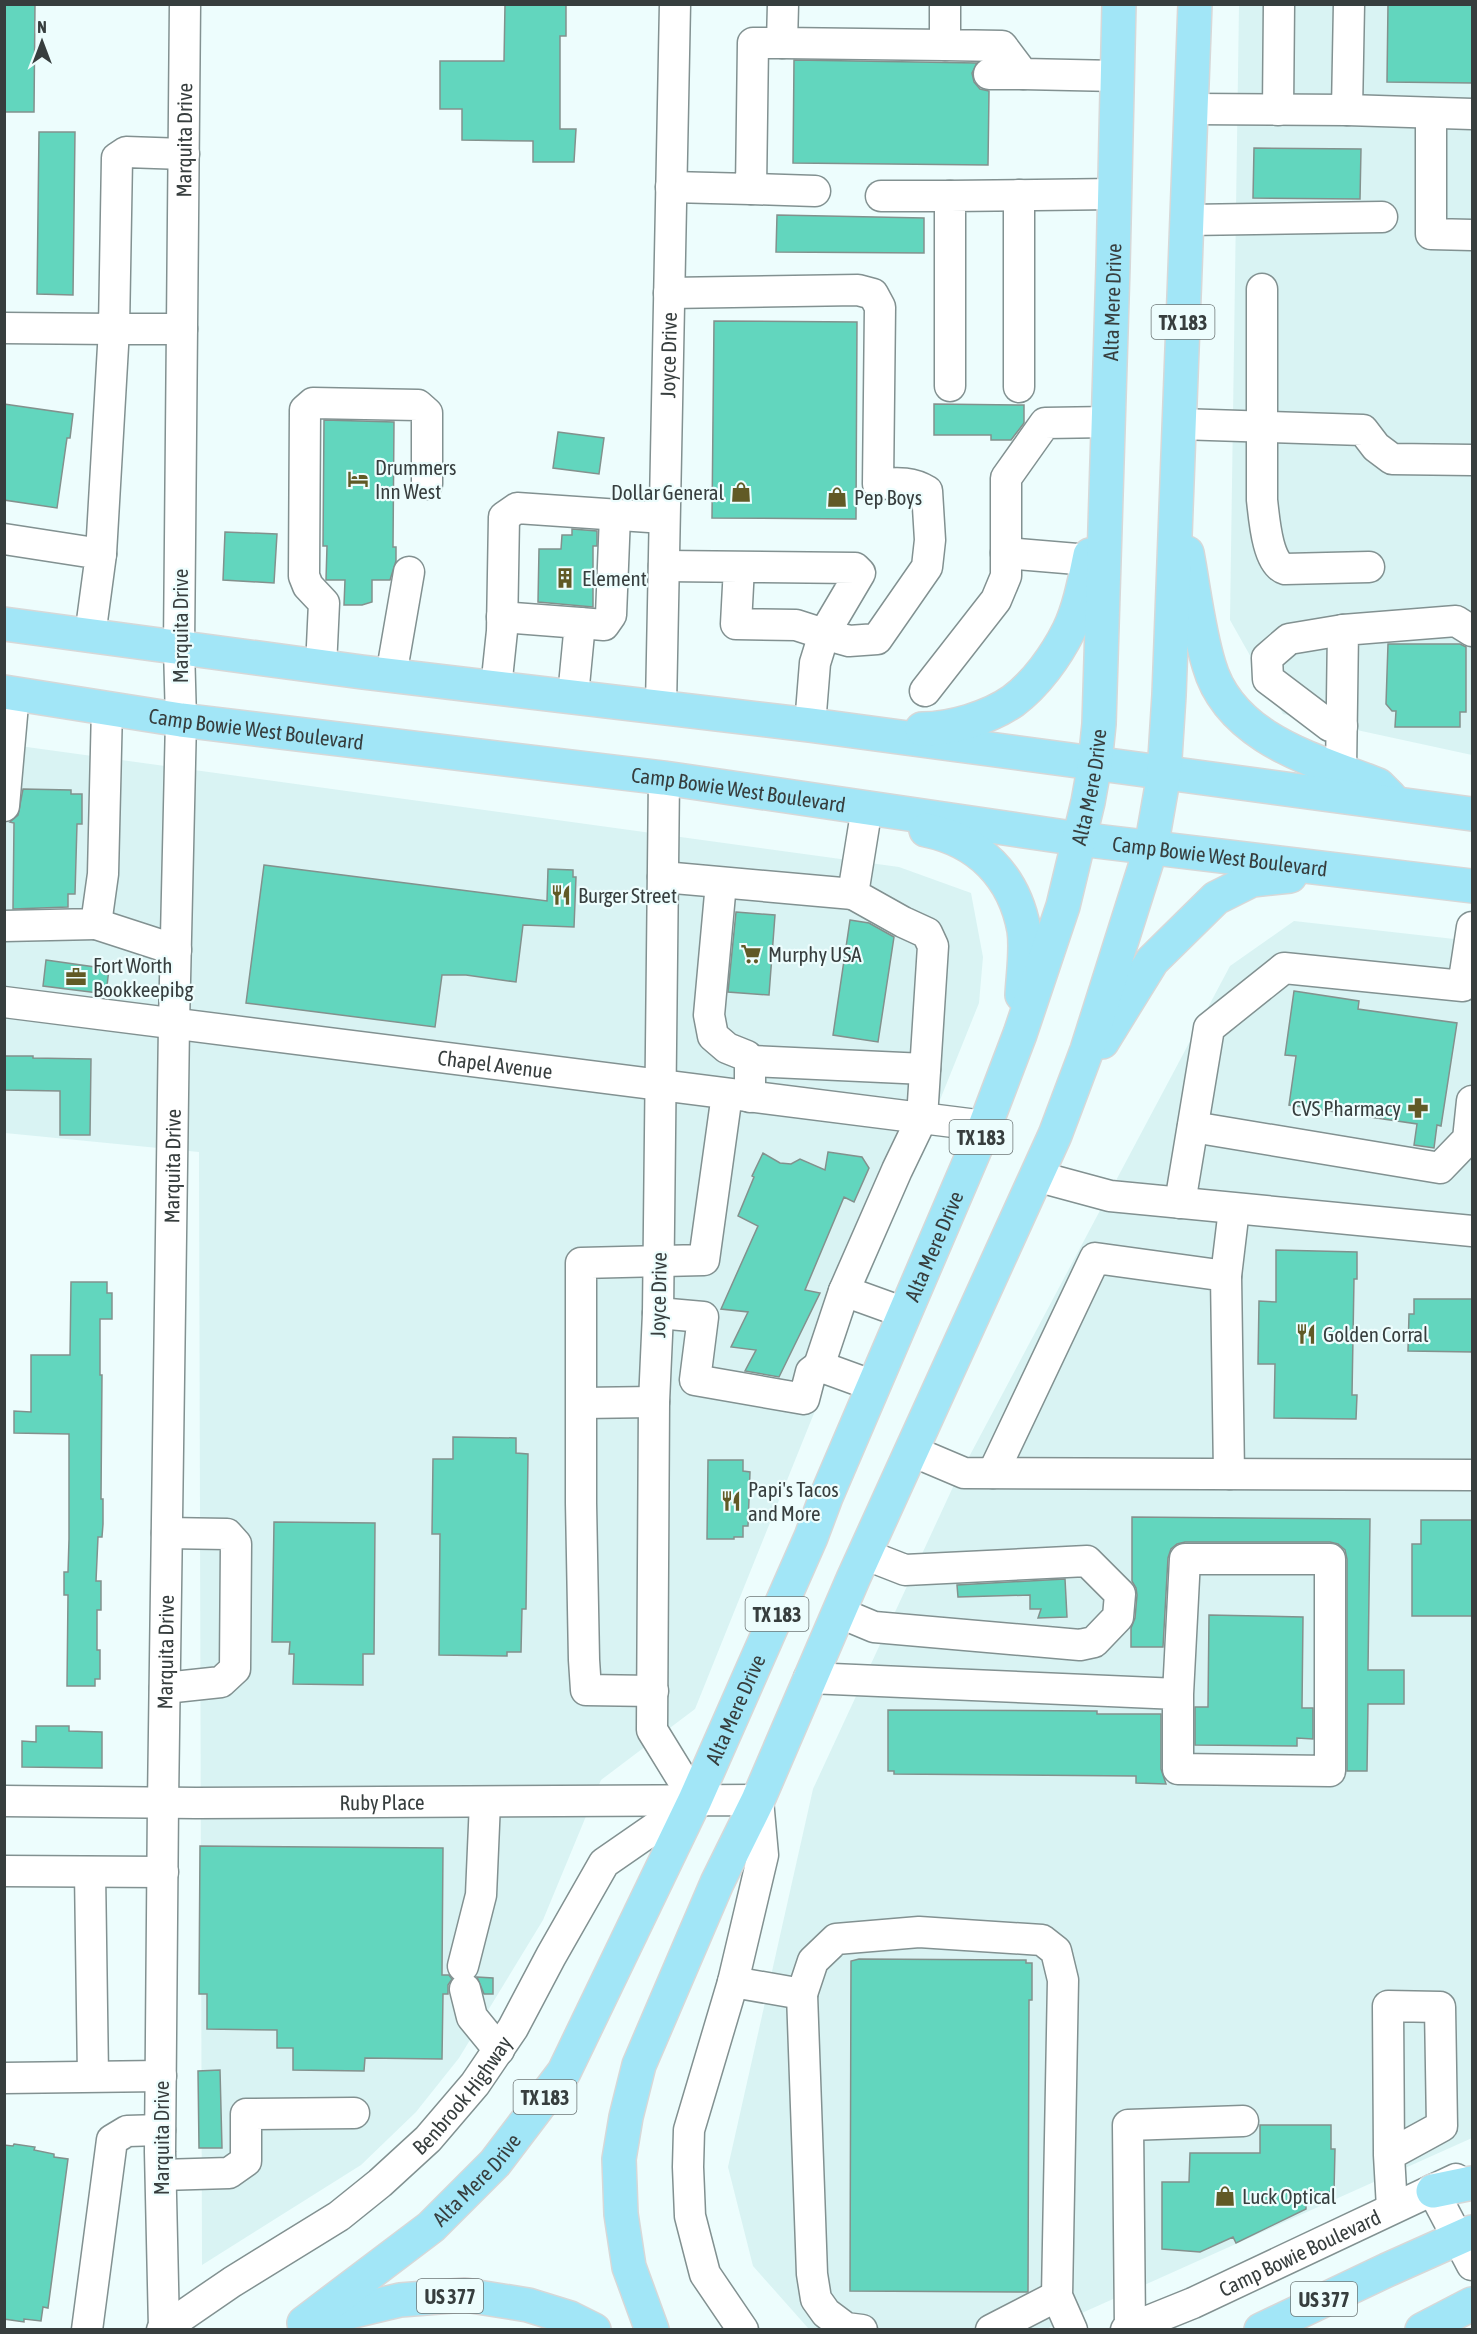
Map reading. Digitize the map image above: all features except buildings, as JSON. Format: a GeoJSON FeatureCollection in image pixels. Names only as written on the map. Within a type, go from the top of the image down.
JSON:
{"type":"FeatureCollection","features":[{"type":"Feature","properties":{"kind":"main road","name":"Alta Mere Drive"},"geometry":{"type":"LineString","coordinates":[[299,2326],[431,2227],[495,2163],[564,2072],[695,1800],[811,1537],[985,1126],[1020,1034],[1063,906],[1095,763],[1099,724],[1119,4]]}},
{"type":"Feature","properties":{"kind":"main road","name":"TX 183"},"geometry":{"type":"LineString","coordinates":[[652,2330],[629,2267],[621,2214],[619,2159],[626,2117],[639,2065],[717,1883],[758,1800],[838,1612],[1054,1135],[1087,1050],[1151,848],[1164,774],[1169,695],[1195,4]]}},
{"type":"Feature","properties":{"kind":"main road"},"geometry":{"type":"LineString","coordinates":[[810,725],[929,729],[969,722],[1011,702],[1050,662],[1070,628],[1105,492]]}},
{"type":"Feature","properties":{"kind":"main road"},"geometry":{"type":"LineString","coordinates":[[1176,495],[1209,667],[1224,697],[1241,719],[1275,744],[1377,786],[1397,804]]}},
{"type":"Feature","properties":{"kind":"main road"},"geometry":{"type":"LineString","coordinates":[[4,624],[391,676],[810,725],[1473,814]]}},
{"type":"Feature","properties":{"kind":"main road","name":"Camp Bowie West Boulevard"},"geometry":{"type":"LineString","coordinates":[[9,692],[181,720],[664,778],[866,812],[1473,886]]}},
{"type":"Feature","properties":{"kind":"main road"},"geometry":{"type":"LineString","coordinates":[[866,812],[946,834],[976,849],[993,866],[1011,891],[1024,931],[1020,1034]]}},
{"type":"Feature","properties":{"kind":"main road"},"geometry":{"type":"LineString","coordinates":[[1069,1094],[1152,962],[1216,897],[1252,880],[1352,872]]}},
{"type":"Feature","properties":{"kind":"main road"},"geometry":{"type":"LineString","coordinates":[[1433,2191],[1473,2183]]}},
{"type":"Feature","properties":{"kind":"main road","name":"US 377"},"geometry":{"type":"LineString","coordinates":[[1261,2330],[1468,2245]]}},
{"type":"Feature","properties":{"kind":"main road","name":"US 377"},"geometry":{"type":"LineString","coordinates":[[299,2326],[400,2300],[465,2295],[528,2305],[570,2318],[594,2330]]}},
{"type":"Feature","properties":{"kind":"main road"},"geometry":{"type":"LineString","coordinates":[[1422,2330],[1473,2304]]}},
{"type":"Feature","properties":{"kind":"street","name":"Marquita Drive"},"geometry":{"type":"LineString","coordinates":[[163,2329],[160,2130],[163,1803],[174,1024],[181,720],[179,648],[185,4]]}},
{"type":"Feature","properties":{"kind":"street","name":"Joyce Drive"},"geometry":{"type":"LineString","coordinates":[[661,706],[675,4]]}},
{"type":"Feature","properties":{"kind":"street"},"geometry":{"type":"LineString","coordinates":[[782,43],[783,4]]}},
{"type":"Feature","properties":{"kind":"street"},"geometry":{"type":"LineString","coordinates":[[945,4],[945,45]]}},
{"type":"Feature","properties":{"kind":"street"},"geometry":{"type":"LineString","coordinates":[[1278,110],[1279,4]]}},
{"type":"Feature","properties":{"kind":"street"},"geometry":{"type":"LineString","coordinates":[[1347,110],[1348,4]]}},
{"type":"Feature","properties":{"kind":"street"},"geometry":{"type":"LineString","coordinates":[[751,189],[753,44],[1002,46],[1023,74]]}},
{"type":"Feature","properties":{"kind":"street"},"geometry":{"type":"LineString","coordinates":[[989,74],[1117,76]]}},
{"type":"Feature","properties":{"kind":"street"},"geometry":{"type":"LineString","coordinates":[[1192,109],[1473,114]]}},
{"type":"Feature","properties":{"kind":"street"},"geometry":{"type":"LineString","coordinates":[[1431,113],[1431,234],[1473,235]]}},
{"type":"Feature","properties":{"kind":"street"},"geometry":{"type":"LineString","coordinates":[[90,636],[101,554],[114,329],[117,158],[126,152],[184,154]]}},
{"type":"Feature","properties":{"kind":"street"},"geometry":{"type":"LineString","coordinates":[[671,187],[815,191]]}},
{"type":"Feature","properties":{"kind":"street"},"geometry":{"type":"LineString","coordinates":[[881,196],[1115,194]]}},
{"type":"Feature","properties":{"kind":"street"},"geometry":{"type":"LineString","coordinates":[[1019,195],[1019,387]]}},
{"type":"Feature","properties":{"kind":"street"},"geometry":{"type":"LineString","coordinates":[[950,196],[950,386]]}},
{"type":"Feature","properties":{"kind":"street"},"geometry":{"type":"LineString","coordinates":[[1187,220],[1382,217]]}},
{"type":"Feature","properties":{"kind":"street"},"geometry":{"type":"LineString","coordinates":[[1262,289],[1262,500],[1265,528],[1274,561],[1279,568],[1285,569],[1369,567]]}},
{"type":"Feature","properties":{"kind":"street"},"geometry":{"type":"LineString","coordinates":[[669,293],[858,290],[873,294],[880,307],[878,484],[906,483],[919,486],[927,491],[930,540],[927,567],[877,639],[849,641],[796,625],[736,624],[739,567]]}},
{"type":"Feature","properties":{"kind":"street"},"geometry":{"type":"LineString","coordinates":[[4,328],[182,328]]}},
{"type":"Feature","properties":{"kind":"street"},"geometry":{"type":"LineString","coordinates":[[321,667],[324,603],[308,586],[304,576],[305,410],[313,403],[418,405],[427,413],[427,484]]}},
{"type":"Feature","properties":{"kind":"street"},"geometry":{"type":"LineString","coordinates":[[925,691],[996,600],[1006,576],[1006,478],[1045,423],[1109,422]]}},
{"type":"Feature","properties":{"kind":"street"},"geometry":{"type":"LineString","coordinates":[[1179,424],[1363,430],[1376,447],[1392,459],[1473,460]]}},
{"type":"Feature","properties":{"kind":"street"},"geometry":{"type":"LineString","coordinates":[[496,688],[502,617],[504,517],[517,508],[664,518]]}},
{"type":"Feature","properties":{"kind":"street"},"geometry":{"type":"LineString","coordinates":[[502,617],[604,625],[611,615],[615,516]]}},
{"type":"Feature","properties":{"kind":"street"},"geometry":{"type":"LineString","coordinates":[[4,539],[101,554]]}},
{"type":"Feature","properties":{"kind":"street"},"geometry":{"type":"LineString","coordinates":[[1006,553],[1089,560]]}},
{"type":"Feature","properties":{"kind":"street"},"geometry":{"type":"LineString","coordinates":[[664,566],[855,568],[860,573],[824,634],[815,663],[810,725]]}},
{"type":"Feature","properties":{"kind":"street"},"geometry":{"type":"LineString","coordinates":[[391,676],[409,572]]}},
{"type":"Feature","properties":{"kind":"street"},"geometry":{"type":"LineString","coordinates":[[1342,726],[1330,726],[1268,679],[1267,658],[1289,639],[1343,630],[1456,621],[1472,630]]}},
{"type":"Feature","properties":{"kind":"street"},"geometry":{"type":"LineString","coordinates":[[573,696],[580,623]]}},
{"type":"Feature","properties":{"kind":"street"},"geometry":{"type":"LineString","coordinates":[[1341,771],[1343,630]]}},
{"type":"Feature","properties":{"kind":"street"},"geometry":{"type":"LineString","coordinates":[[4,807],[9,692]]}},
{"type":"Feature","properties":{"kind":"street"},"geometry":{"type":"LineString","coordinates":[[96,924],[103,874],[107,708]]}},
{"type":"Feature","properties":{"kind":"street","name":"Joyce Drive"},"geometry":{"type":"LineString","coordinates":[[664,778],[662,1085],[654,1402],[652,1730],[695,1800]]}},
{"type":"Feature","properties":{"kind":"street"},"geometry":{"type":"LineString","coordinates":[[853,894],[866,812]]}},
{"type":"Feature","properties":{"kind":"street"},"geometry":{"type":"LineString","coordinates":[[658,1313],[703,1317],[695,1380],[804,1399],[811,1372],[819,1366],[844,1291],[922,1118],[933,946],[927,933],[853,894],[663,878]]}},
{"type":"Feature","properties":{"kind":"street"},"geometry":{"type":"LineString","coordinates":[[721,883],[709,1015],[713,1036],[727,1048],[747,1056],[750,1061]]}},
{"type":"Feature","properties":{"kind":"street"},"geometry":{"type":"LineString","coordinates":[[4,926],[96,924],[176,950]]}},
{"type":"Feature","properties":{"kind":"street"},"geometry":{"type":"LineString","coordinates":[[1180,1203],[1209,1028],[1284,968],[1470,991],[1473,927]]}},
{"type":"Feature","properties":{"kind":"street","name":"Chapel Avenue"},"geometry":{"type":"LineString","coordinates":[[4,1002],[985,1126]]}},
{"type":"Feature","properties":{"kind":"street"},"geometry":{"type":"LineString","coordinates":[[750,1061],[925,1068]]}},
{"type":"Feature","properties":{"kind":"street"},"geometry":{"type":"LineString","coordinates":[[653,1691],[586,1690],[581,1503],[581,1263],[704,1260],[738,1095],[750,1061]]}},
{"type":"Feature","properties":{"kind":"street"},"geometry":{"type":"LineString","coordinates":[[1193,1127],[1440,1168],[1468,1139],[1473,1101]]}},
{"type":"Feature","properties":{"kind":"street"},"geometry":{"type":"LineString","coordinates":[[1036,1176],[1110,1196],[1473,1231]]}},
{"type":"Feature","properties":{"kind":"street"},"geometry":{"type":"LineString","coordinates":[[1229,1474],[1226,1276],[1234,1209]]}},
{"type":"Feature","properties":{"kind":"street"},"geometry":{"type":"LineString","coordinates":[[993,1473],[1095,1258],[1226,1276]]}},
{"type":"Feature","properties":{"kind":"street"},"geometry":{"type":"LineString","coordinates":[[844,1291],[905,1313]]}},
{"type":"Feature","properties":{"kind":"street"},"geometry":{"type":"LineString","coordinates":[[819,1366],[874,1386]]}},
{"type":"Feature","properties":{"kind":"street"},"geometry":{"type":"LineString","coordinates":[[582,1402],[654,1402]]}},
{"type":"Feature","properties":{"kind":"street"},"geometry":{"type":"LineString","coordinates":[[912,1451],[964,1473],[1473,1474]]}},
{"type":"Feature","properties":{"kind":"street"},"geometry":{"type":"LineString","coordinates":[[165,1688],[221,1682],[235,1669],[236,1544],[227,1534],[167,1533]]}},
{"type":"Feature","properties":{"kind":"street"},"geometry":{"type":"LineString","coordinates":[[838,1612],[874,1628],[1080,1645],[1094,1642],[1119,1617],[1120,1594],[1087,1561],[905,1570],[864,1554]]}},
{"type":"Feature","properties":{"kind":"street"},"geometry":{"type":"LineString","coordinates":[[1185,1559],[1330,1559],[1330,1771],[1178,1769],[1178,1694],[1185,1559]]}},
{"type":"Feature","properties":{"kind":"street"},"geometry":{"type":"LineString","coordinates":[[809,1678],[1178,1694]]}},
{"type":"Feature","properties":{"kind":"street","name":"Benbrook Highway"},"geometry":{"type":"LineString","coordinates":[[163,2329],[232,2282],[339,2216],[380,2183],[428,2139],[475,2084],[499,2050],[604,1863],[695,1800]]}},
{"type":"Feature","properties":{"kind":"street"},"geometry":{"type":"LineString","coordinates":[[743,2330],[705,2274],[690,2216],[689,2130],[733,1982],[763,1855],[758,1800]]}},
{"type":"Feature","properties":{"kind":"street","name":"Ruby Place"},"geometry":{"type":"LineString","coordinates":[[4,1801],[163,1803],[758,1800]]}},
{"type":"Feature","properties":{"kind":"street"},"geometry":{"type":"LineString","coordinates":[[485,1802],[481,1895],[464,1978],[472,2017],[499,2050]]}},
{"type":"Feature","properties":{"kind":"street"},"geometry":{"type":"LineString","coordinates":[[4,1871],[163,1872]]}},
{"type":"Feature","properties":{"kind":"street"},"geometry":{"type":"LineString","coordinates":[[90,1872],[93,2076]]}},
{"type":"Feature","properties":{"kind":"street"},"geometry":{"type":"LineString","coordinates":[[862,2330],[846,2328],[826,2313],[816,2299],[812,2274],[802,1994],[813,1961],[836,1939],[930,1932],[1042,1940],[1056,1951],[1063,1980],[1057,2296],[1072,2330]]}},
{"type":"Feature","properties":{"kind":"street"},"geometry":{"type":"LineString","coordinates":[[733,1982],[802,1994]]}},
{"type":"Feature","properties":{"kind":"street"},"geometry":{"type":"LineString","coordinates":[[1389,2156],[1442,2126],[1440,2007],[1388,2006],[1389,2156],[1392,2208]]}},
{"type":"Feature","properties":{"kind":"street"},"geometry":{"type":"LineString","coordinates":[[4,2078],[161,2076]]}},
{"type":"Feature","properties":{"kind":"street"},"geometry":{"type":"LineString","coordinates":[[161,2175],[229,2174],[246,2161],[246,2115],[354,2113]]}},
{"type":"Feature","properties":{"kind":"street"},"geometry":{"type":"LineString","coordinates":[[1128,2329],[1128,2124],[1242,2121]]}},
{"type":"Feature","properties":{"kind":"street"},"geometry":{"type":"LineString","coordinates":[[87,2330],[112,2140],[127,2131],[160,2130]]}},
{"type":"Feature","properties":{"kind":"street","name":"Camp Bowie Boulevard"},"geometry":{"type":"LineString","coordinates":[[1128,2329],[1193,2303],[1392,2208],[1433,2191],[1473,2170]]}},
{"type":"Feature","properties":{"kind":"street"},"geometry":{"type":"LineString","coordinates":[[1433,2191],[1468,2245]]}},
{"type":"Feature","properties":{"kind":"street"},"geometry":{"type":"LineString","coordinates":[[991,2330],[1057,2296]]}},
{"type":"Feature","properties":{"kind":"shaded area"},"geometry":{"type":"Polygon","coordinates":[[[1239,5],[1472,5],[1472,755],[1283,714],[1230,620],[1239,5]]]}},
{"type":"Feature","properties":{"kind":"shaded area"},"geometry":{"type":"Polygon","coordinates":[[[5,744],[899,867],[971,893],[983,957],[979,1003],[695,1709],[601,1780],[543,1920],[459,2058],[416,2112],[361,2165],[202,2265],[199,1152],[5,1133],[5,744]]]}},
{"type":"Feature","properties":{"kind":"shaded area"},"geometry":{"type":"Polygon","coordinates":[[[1294,921],[1472,941],[1472,2138],[1044,2330],[813,2330],[808,2328],[753,2266],[728,2167],[813,1789],[953,1487],[1230,966],[1294,921]]]}},
{"type":"Feature","properties":{"kind":"place","name":"Drummers Inn West"},"geometry":{"type":"Point","coordinates":[358,479]}},
{"type":"Feature","properties":{"kind":"place","name":"Dollar General"},"geometry":{"type":"Point","coordinates":[741,492]}},
{"type":"Feature","properties":{"kind":"place","name":"Pep Boys"},"geometry":{"type":"Point","coordinates":[837,497]}},
{"type":"Feature","properties":{"kind":"place","name":"Element"},"geometry":{"type":"Point","coordinates":[565,578]}},
{"type":"Feature","properties":{"kind":"place","name":"Burger Street"},"geometry":{"type":"Point","coordinates":[561,895]}},
{"type":"Feature","properties":{"kind":"place","name":"Murphy USA"},"geometry":{"type":"Point","coordinates":[751,954]}},
{"type":"Feature","properties":{"kind":"place","name":"Fort Worth Bookkeepibg"},"geometry":{"type":"Point","coordinates":[76,977]}},
{"type":"Feature","properties":{"kind":"place","name":"CVS Pharmacy"},"geometry":{"type":"Point","coordinates":[1418,1108]}},
{"type":"Feature","properties":{"kind":"place","name":"Golden Corral"},"geometry":{"type":"Point","coordinates":[1306,1334]}},
{"type":"Feature","properties":{"kind":"place","name":"Papi's Tacos and More"},"geometry":{"type":"Point","coordinates":[731,1501]}},
{"type":"Feature","properties":{"kind":"place","name":"Luck Optical"},"geometry":{"type":"Point","coordinates":[1225,2196]}}]}
